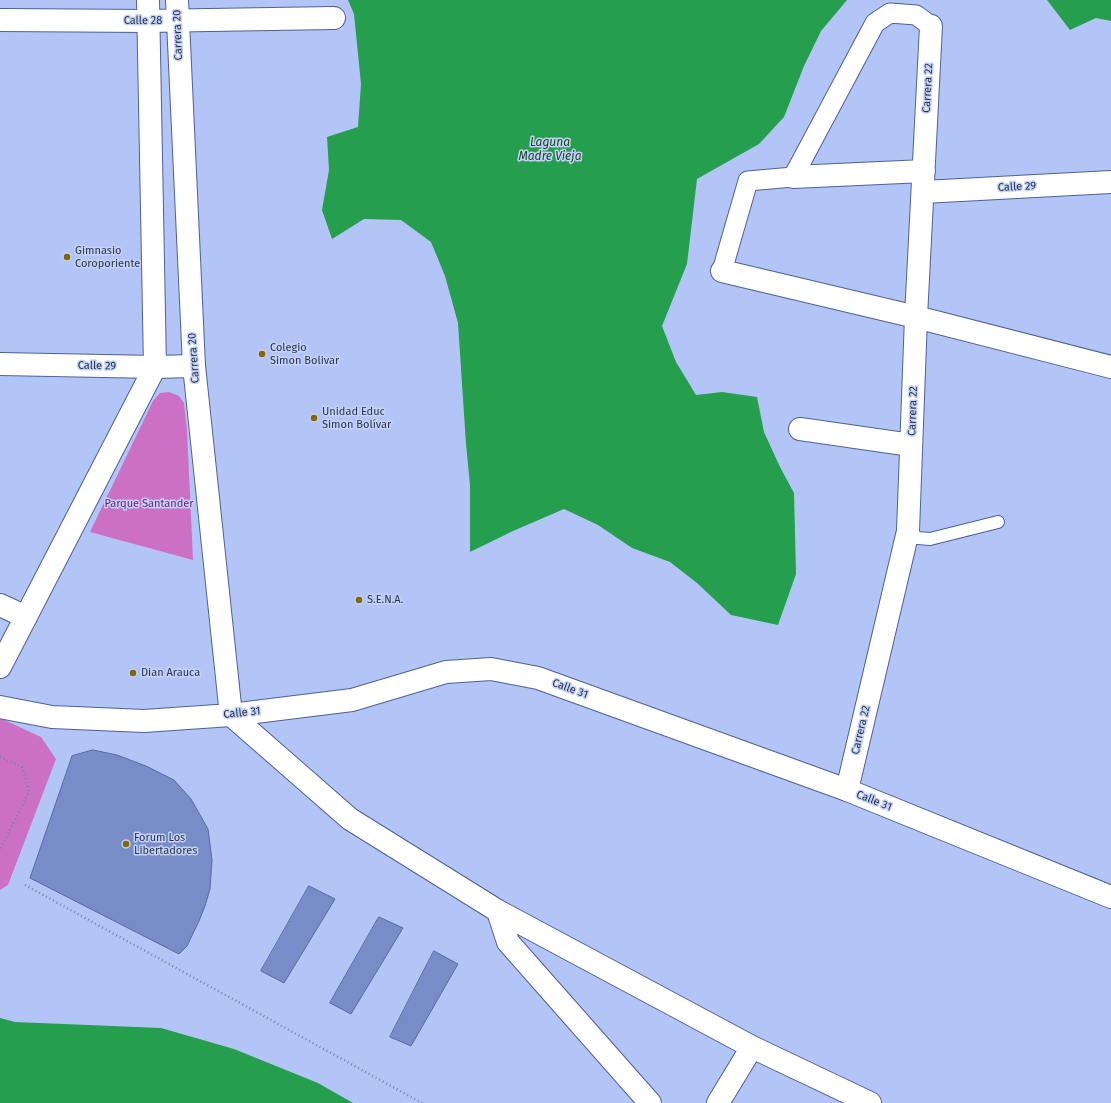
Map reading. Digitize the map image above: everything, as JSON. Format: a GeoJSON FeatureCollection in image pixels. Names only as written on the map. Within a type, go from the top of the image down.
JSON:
{"type":"FeatureCollection","features":[{"type":"Feature","properties":{"kind":"street","name":"Calle 28"},"geometry":{"type":"LineString","coordinates":[[0,20],[148,10],[177,10],[334,18]]}},
{"type":"Feature","properties":{"kind":"street"},"geometry":{"type":"LineString","coordinates":[[0,667],[155,367],[148,10]]}},
{"type":"Feature","properties":{"kind":"street","name":"Carrera 20"},"geometry":{"type":"LineString","coordinates":[[177,10],[194,366],[231,715]]}},
{"type":"Feature","properties":{"kind":"street"},"geometry":{"type":"LineString","coordinates":[[931,26],[916,15],[890,13],[874,22],[793,177],[748,181],[722,271],[916,317],[1111,367]]}},
{"type":"Feature","properties":{"kind":"street","name":"Carrera 22"},"geometry":{"type":"LineString","coordinates":[[847,790],[908,531],[916,317],[931,26]]}},
{"type":"Feature","properties":{"kind":"street","name":"Calle 29"},"geometry":{"type":"LineString","coordinates":[[793,177],[924,182],[1111,182]]}},
{"type":"Feature","properties":{"kind":"street","name":"Calle 29"},"geometry":{"type":"LineString","coordinates":[[0,364],[155,367],[194,366]]}},
{"type":"Feature","properties":{"kind":"street"},"geometry":{"type":"LineString","coordinates":[[800,429],[912,445]]}},
{"type":"Feature","properties":{"kind":"street"},"geometry":{"type":"LineString","coordinates":[[0,605],[26,616]]}},
{"type":"Feature","properties":{"kind":"street","name":"Calle 31"},"geometry":{"type":"LineString","coordinates":[[0,706],[52,717],[144,721],[231,715],[352,700],[446,672],[491,669],[538,678],[847,790],[1111,897]]}},
{"type":"Feature","properties":{"kind":"street"},"geometry":{"type":"LineString","coordinates":[[231,715],[350,819],[498,911],[752,1047],[870,1103]]}},
{"type":"Feature","properties":{"kind":"street"},"geometry":{"type":"LineString","coordinates":[[498,911],[508,942],[650,1103]]}},
{"type":"Feature","properties":{"kind":"street"},"geometry":{"type":"LineString","coordinates":[[718,1103],[752,1047]]}},
{"type":"Feature","properties":{"kind":"lane"},"geometry":{"type":"LineString","coordinates":[[908,531],[918,538],[930,539],[998,522]]}},
{"type":"Feature","properties":{"kind":"path"},"geometry":{"type":"LineString","coordinates":[[0,757],[22,767],[29,792],[0,850]]}},
{"type":"Feature","properties":{"kind":"path"},"geometry":{"type":"LineString","coordinates":[[25,885],[422,1103]]}},
{"type":"Feature","properties":{"kind":"green space","name":"Parque Santander"},"geometry":{"type":"Polygon","coordinates":[[[169,392],[179,396],[184,403],[187,430],[193,560],[90,532],[153,401],[160,393],[169,392]]]}},
{"type":"Feature","properties":{"kind":"green space"},"geometry":{"type":"Polygon","coordinates":[[[0,718],[41,737],[56,759],[8,885],[0,890],[0,718]]]}},
{"type":"Feature","properties":{"kind":"water","name":"Laguna Madre Vieja"},"geometry":{"type":"Polygon","coordinates":[[[348,0],[847,0],[821,31],[804,66],[784,117],[759,144],[697,179],[687,264],[662,326],[676,362],[696,395],[722,392],[757,397],[764,432],[794,493],[796,574],[778,625],[731,615],[697,583],[670,562],[632,548],[598,525],[564,509],[513,531],[470,552],[470,485],[458,323],[445,276],[431,242],[401,220],[364,219],[332,239],[322,210],[329,170],[327,137],[358,127],[361,84],[354,14],[348,0]]]}},
{"type":"Feature","properties":{"kind":"water"},"geometry":{"type":"Polygon","coordinates":[[[1047,0],[1111,0],[1111,21],[1096,18],[1070,30],[1047,0]]]}},
{"type":"Feature","properties":{"kind":"water"},"geometry":{"type":"Polygon","coordinates":[[[0,1018],[15,1022],[161,1028],[234,1049],[318,1083],[353,1103],[0,1103],[0,1018]]]}},
{"type":"Feature","properties":{"kind":"building","name":"Forum Los Libertadores"},"geometry":{"type":"Polygon","coordinates":[[[93,750],[117,755],[146,766],[174,780],[191,799],[208,829],[212,860],[210,889],[199,921],[187,946],[179,954],[30,878],[72,756],[93,750]]]}},
{"type":"Feature","properties":{"kind":"building"},"geometry":{"type":"Polygon","coordinates":[[[309,886],[335,899],[284,983],[261,971],[309,886]]]}},
{"type":"Feature","properties":{"kind":"building"},"geometry":{"type":"Polygon","coordinates":[[[379,917],[403,928],[351,1014],[330,1003],[379,917]]]}},
{"type":"Feature","properties":{"kind":"building"},"geometry":{"type":"Polygon","coordinates":[[[434,951],[458,964],[411,1046],[390,1037],[434,951]]]}},
{"type":"Feature","properties":{"kind":"place","name":"Gimnasio Coroporiente"},"geometry":{"type":"Point","coordinates":[67,257]}},
{"type":"Feature","properties":{"kind":"place","name":"Colegio Simon Bolivar"},"geometry":{"type":"Point","coordinates":[262,354]}},
{"type":"Feature","properties":{"kind":"place","name":"Unidad Educ Simon Bolívar"},"geometry":{"type":"Point","coordinates":[314,418]}},
{"type":"Feature","properties":{"kind":"place","name":"S.E.N.A."},"geometry":{"type":"Point","coordinates":[359,600]}},
{"type":"Feature","properties":{"kind":"place","name":"Dian Arauca"},"geometry":{"type":"Point","coordinates":[133,673]}},
{"type":"Feature","properties":{"kind":"place","name":"Forum Los Libertadores"},"geometry":{"type":"Point","coordinates":[126,844]}}]}
